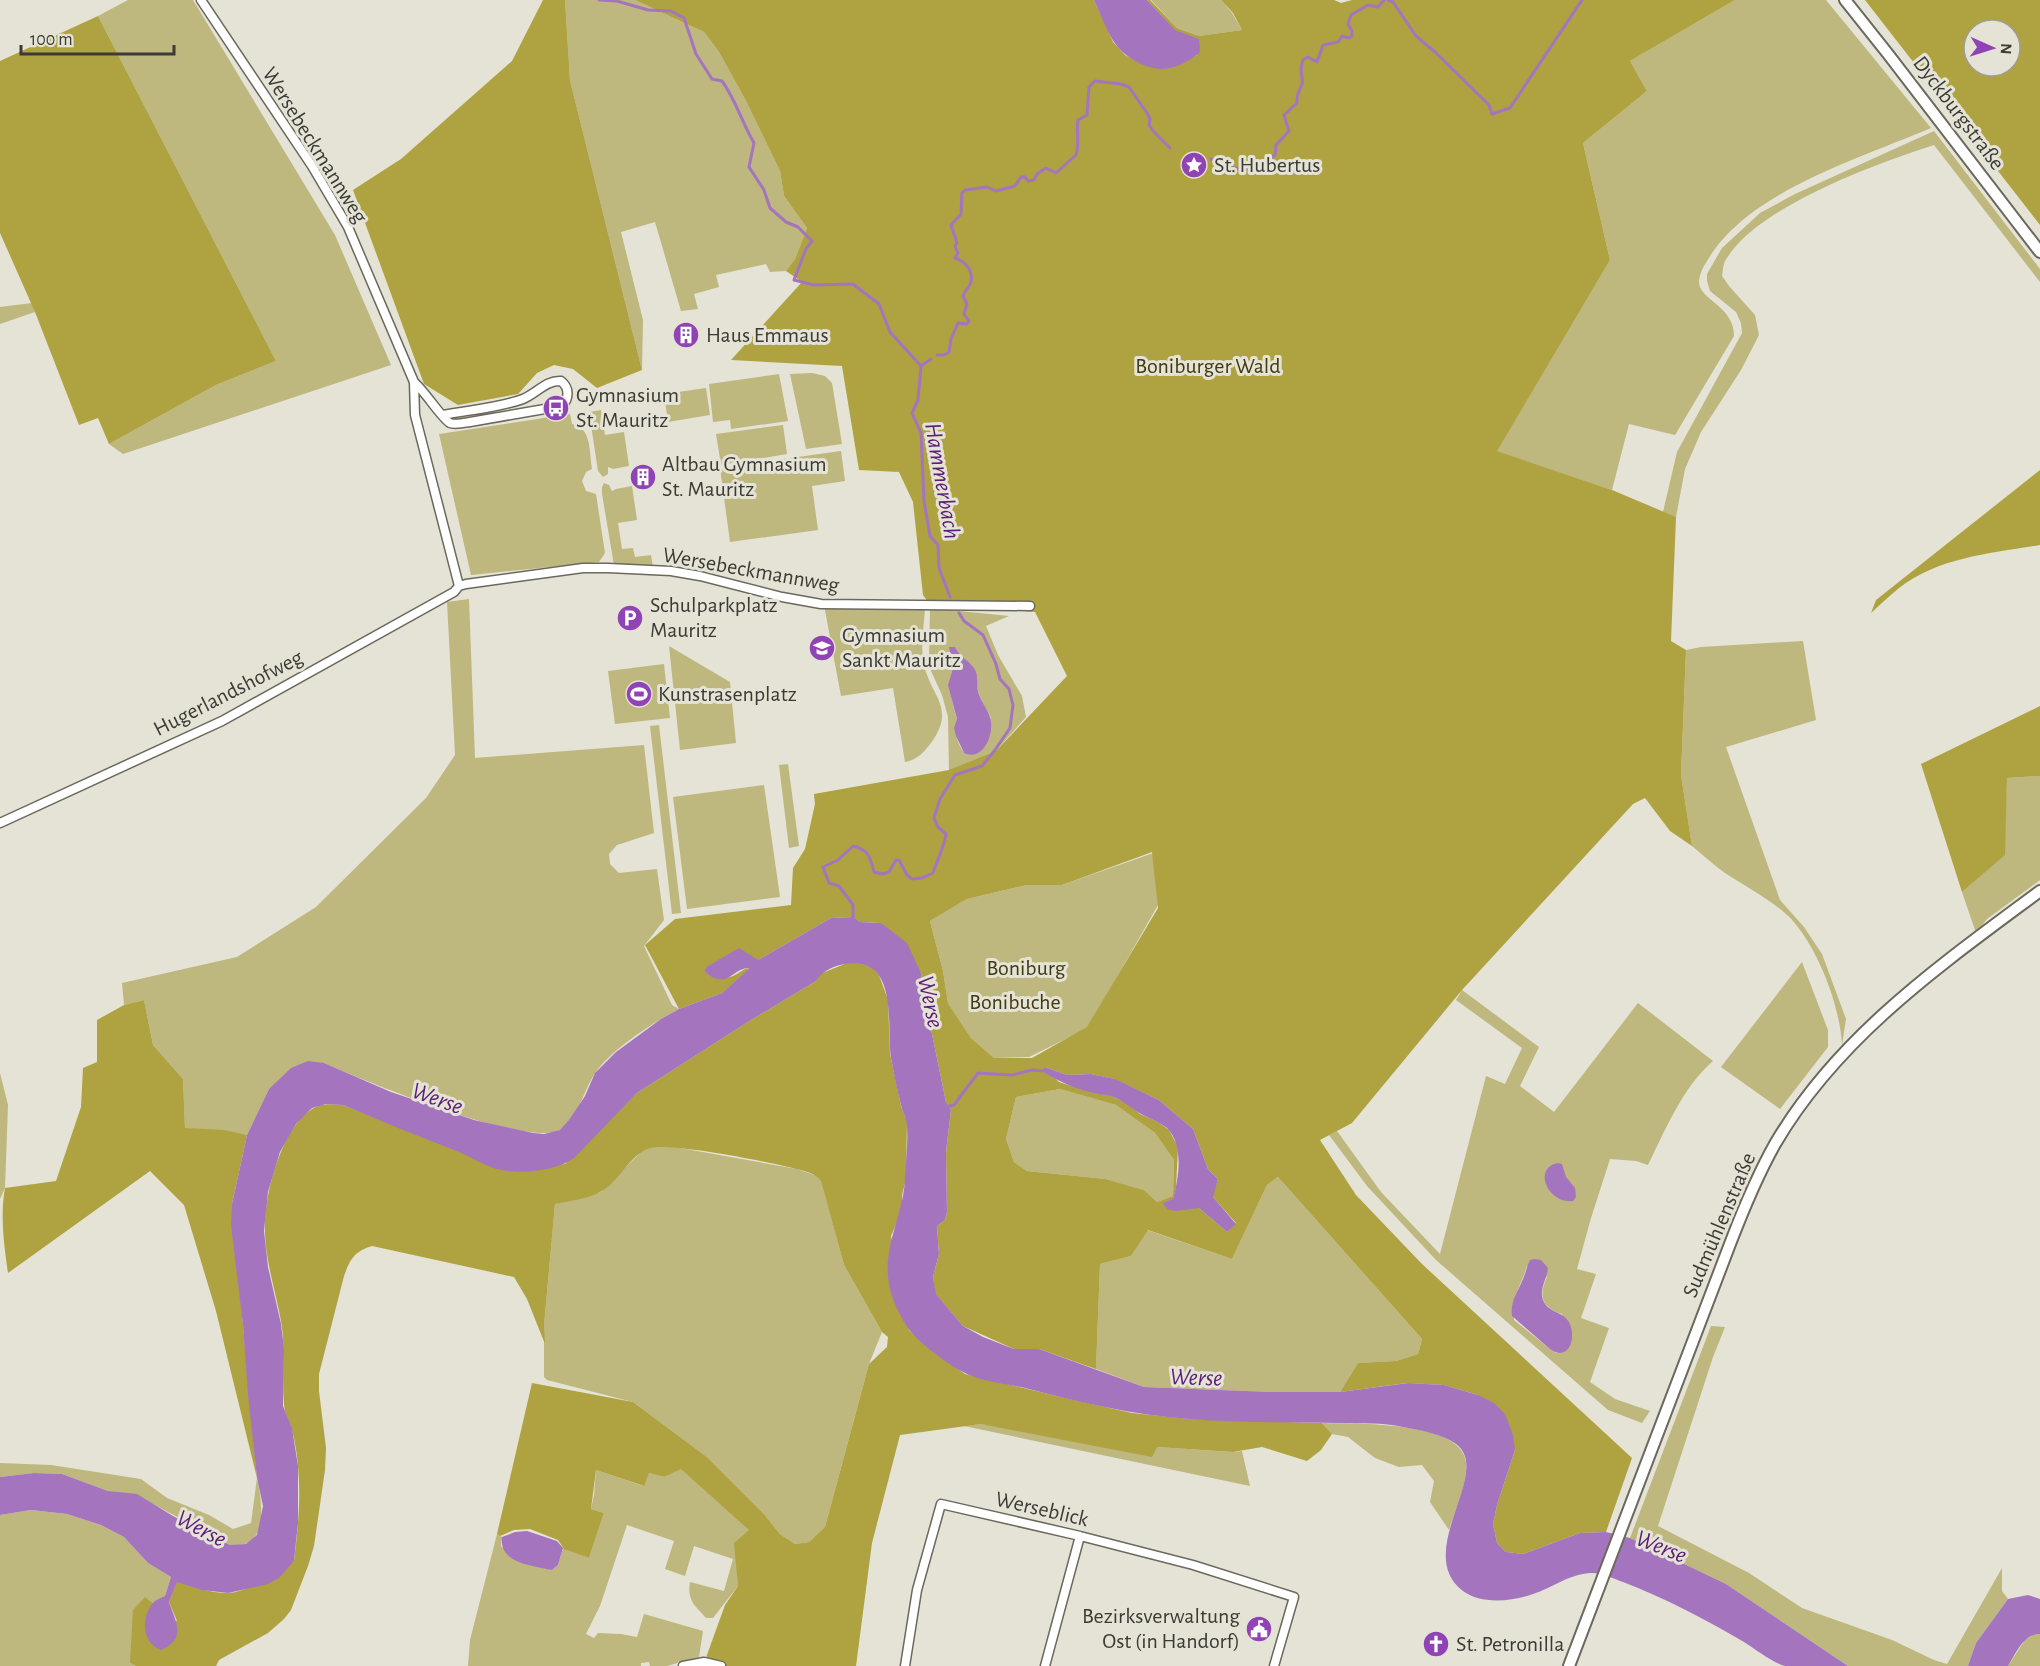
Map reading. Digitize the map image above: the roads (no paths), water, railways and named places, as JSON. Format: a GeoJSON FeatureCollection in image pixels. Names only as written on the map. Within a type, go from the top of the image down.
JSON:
{"type":"FeatureCollection","features":[{"type":"Feature","properties":{"kind":"street","name":"Wersebeckmannweg"},"geometry":{"type":"LineString","coordinates":[[201,0],[336,203],[348,227],[414,382],[415,415],[462,585],[583,568],[608,568],[671,571],[821,604],[1030,606]]}},
{"type":"Feature","properties":{"kind":"street","name":"Dyckburgstraße"},"geometry":{"type":"LineString","coordinates":[[1845,0],[2040,252]]}},
{"type":"Feature","properties":{"kind":"street"},"geometry":{"type":"LineString","coordinates":[[554,381],[561,381],[568,391],[565,403],[556,408],[459,423],[449,422],[443,415],[515,402],[528,398],[554,381]]}},
{"type":"Feature","properties":{"kind":"street","name":"Wersebeckmannweg"},"geometry":{"type":"LineString","coordinates":[[414,382],[443,415]]}},
{"type":"Feature","properties":{"kind":"street","name":"Hugerlandshofweg"},"geometry":{"type":"LineString","coordinates":[[0,823],[222,721],[454,592],[462,585]]}},
{"type":"Feature","properties":{"kind":"street","name":"Sudmühlenstraße"},"geometry":{"type":"LineString","coordinates":[[1569,1666],[1744,1208],[1788,1123],[1839,1059],[1898,1000],[1940,965],[2040,891]]}},
{"type":"Feature","properties":{"kind":"street","name":"Werseblick"},"geometry":{"type":"LineString","coordinates":[[905,1666],[917,1590],[940,1504],[1193,1565],[1294,1597],[1274,1666]]}},
{"type":"Feature","properties":{"kind":"street"},"geometry":{"type":"LineString","coordinates":[[1045,1666],[1080,1536]]}},
{"type":"Feature","properties":{"kind":"street"},"geometry":{"type":"LineString","coordinates":[[683,1666],[704,1662],[720,1666]]}},
{"type":"Feature","properties":{"kind":"waterway","name":"Hammerbach"},"geometry":{"type":"LineString","coordinates":[[599,0],[617,1],[648,10],[671,11],[684,18],[696,54],[712,79],[722,81],[727,88],[754,143],[749,167],[764,190],[770,208],[786,222],[798,227],[812,241],[806,249],[794,280],[814,285],[853,284],[879,304],[890,332],[921,366],[918,400],[912,413],[921,433],[924,501],[930,536],[938,545],[939,568],[950,597]]}},
{"type":"Feature","properties":{"kind":"waterway"},"geometry":{"type":"LineString","coordinates":[[1211,159],[1237,169],[1250,169],[1275,155],[1276,145],[1289,131],[1284,115],[1297,103],[1297,95],[1302,84],[1303,60],[1308,57],[1317,62],[1323,45],[1338,42],[1342,36],[1349,38],[1352,36],[1348,24],[1351,15],[1368,5],[1378,7],[1384,0]]}},
{"type":"Feature","properties":{"kind":"waterway"},"geometry":{"type":"LineString","coordinates":[[1388,0],[1393,2],[1416,36],[1489,105],[1492,114],[1510,108],[1582,0]]}},
{"type":"Feature","properties":{"kind":"waterway"},"geometry":{"type":"LineString","coordinates":[[937,355],[949,352],[951,339],[958,323],[967,324],[969,321],[964,314],[967,304],[963,296],[971,282],[971,274],[965,264],[955,258],[958,253],[955,246],[957,243],[951,225],[961,214],[962,193],[965,190],[987,187],[996,191],[1015,186],[1021,177],[1025,177],[1028,181],[1034,180],[1037,174],[1046,168],[1056,173],[1076,155],[1078,120],[1087,115],[1089,87],[1095,81],[1129,87],[1147,113],[1150,119],[1149,125],[1170,148]]}},
{"type":"Feature","properties":{"kind":"waterway"},"geometry":{"type":"LineString","coordinates":[[921,366],[931,359]]}},
{"type":"Feature","properties":{"kind":"waterway","name":"Hammerbach"},"geometry":{"type":"LineString","coordinates":[[853,920],[853,905],[839,886],[829,883],[823,867],[838,860],[853,846],[868,855],[874,872],[882,874],[889,872],[896,860],[899,860],[907,875],[912,879],[933,873],[946,834],[938,827],[934,818],[940,799],[955,775],[982,766],[1010,728],[1013,705],[1009,689],[1000,679],[983,635],[964,621],[959,613]]}},
{"type":"Feature","properties":{"kind":"waterway"},"geometry":{"type":"LineString","coordinates":[[945,1107],[954,1105],[978,1073],[1012,1075],[1032,1070],[1042,1071]]}},
{"type":"Feature","properties":{"kind":"place","name":"St. Hubertus"},"geometry":{"type":"Point","coordinates":[1194,165]}},
{"type":"Feature","properties":{"kind":"place","name":"Haus Emmaus"},"geometry":{"type":"Point","coordinates":[686,335]}},
{"type":"Feature","properties":{"kind":"place","name":"Gymnasium St. Mauritz"},"geometry":{"type":"Point","coordinates":[556,408]}},
{"type":"Feature","properties":{"kind":"place","name":"Altbau Gymnasium St. Mauritz"},"geometry":{"type":"Point","coordinates":[643,477]}},
{"type":"Feature","properties":{"kind":"place","name":"Schulparkplatz Mauritz"},"geometry":{"type":"Point","coordinates":[630,618]}},
{"type":"Feature","properties":{"kind":"place","name":"Gymnasium Sankt Mauritz"},"geometry":{"type":"Point","coordinates":[822,648]}},
{"type":"Feature","properties":{"kind":"place","name":"Kunstrasenplatz"},"geometry":{"type":"Point","coordinates":[639,694]}},
{"type":"Feature","properties":{"kind":"place","name":"Bezirksverwaltung Ost (in Handorf)"},"geometry":{"type":"Point","coordinates":[1259,1629]}},
{"type":"Feature","properties":{"kind":"place","name":"St. Petronilla"},"geometry":{"type":"Point","coordinates":[1436,1644]}},
{"type":"Feature","properties":{"kind":"park label","name":"Boniburger Wald"},"geometry":{"type":"Point","coordinates":[1208,366]}},
{"type":"Feature","properties":{"kind":"park label","name":"Boniburg"},"geometry":{"type":"Point","coordinates":[1026,968]}},
{"type":"Feature","properties":{"kind":"park label","name":"Bonibuche"},"geometry":{"type":"Point","coordinates":[1015,1002]}},
{"type":"Feature","properties":{"kind":"water label","name":"Werse"},"geometry":{"type":"Point","coordinates":[930,1002]}},
{"type":"Feature","properties":{"kind":"water label","name":"Werse"},"geometry":{"type":"Point","coordinates":[437,1099]}},
{"type":"Feature","properties":{"kind":"water label","name":"Werse"},"geometry":{"type":"Point","coordinates":[1196,1378]}},
{"type":"Feature","properties":{"kind":"water label","name":"Werse"},"geometry":{"type":"Point","coordinates":[201,1529]}},
{"type":"Feature","properties":{"kind":"water label","name":"Werse"},"geometry":{"type":"Point","coordinates":[1661,1547]}}]}
